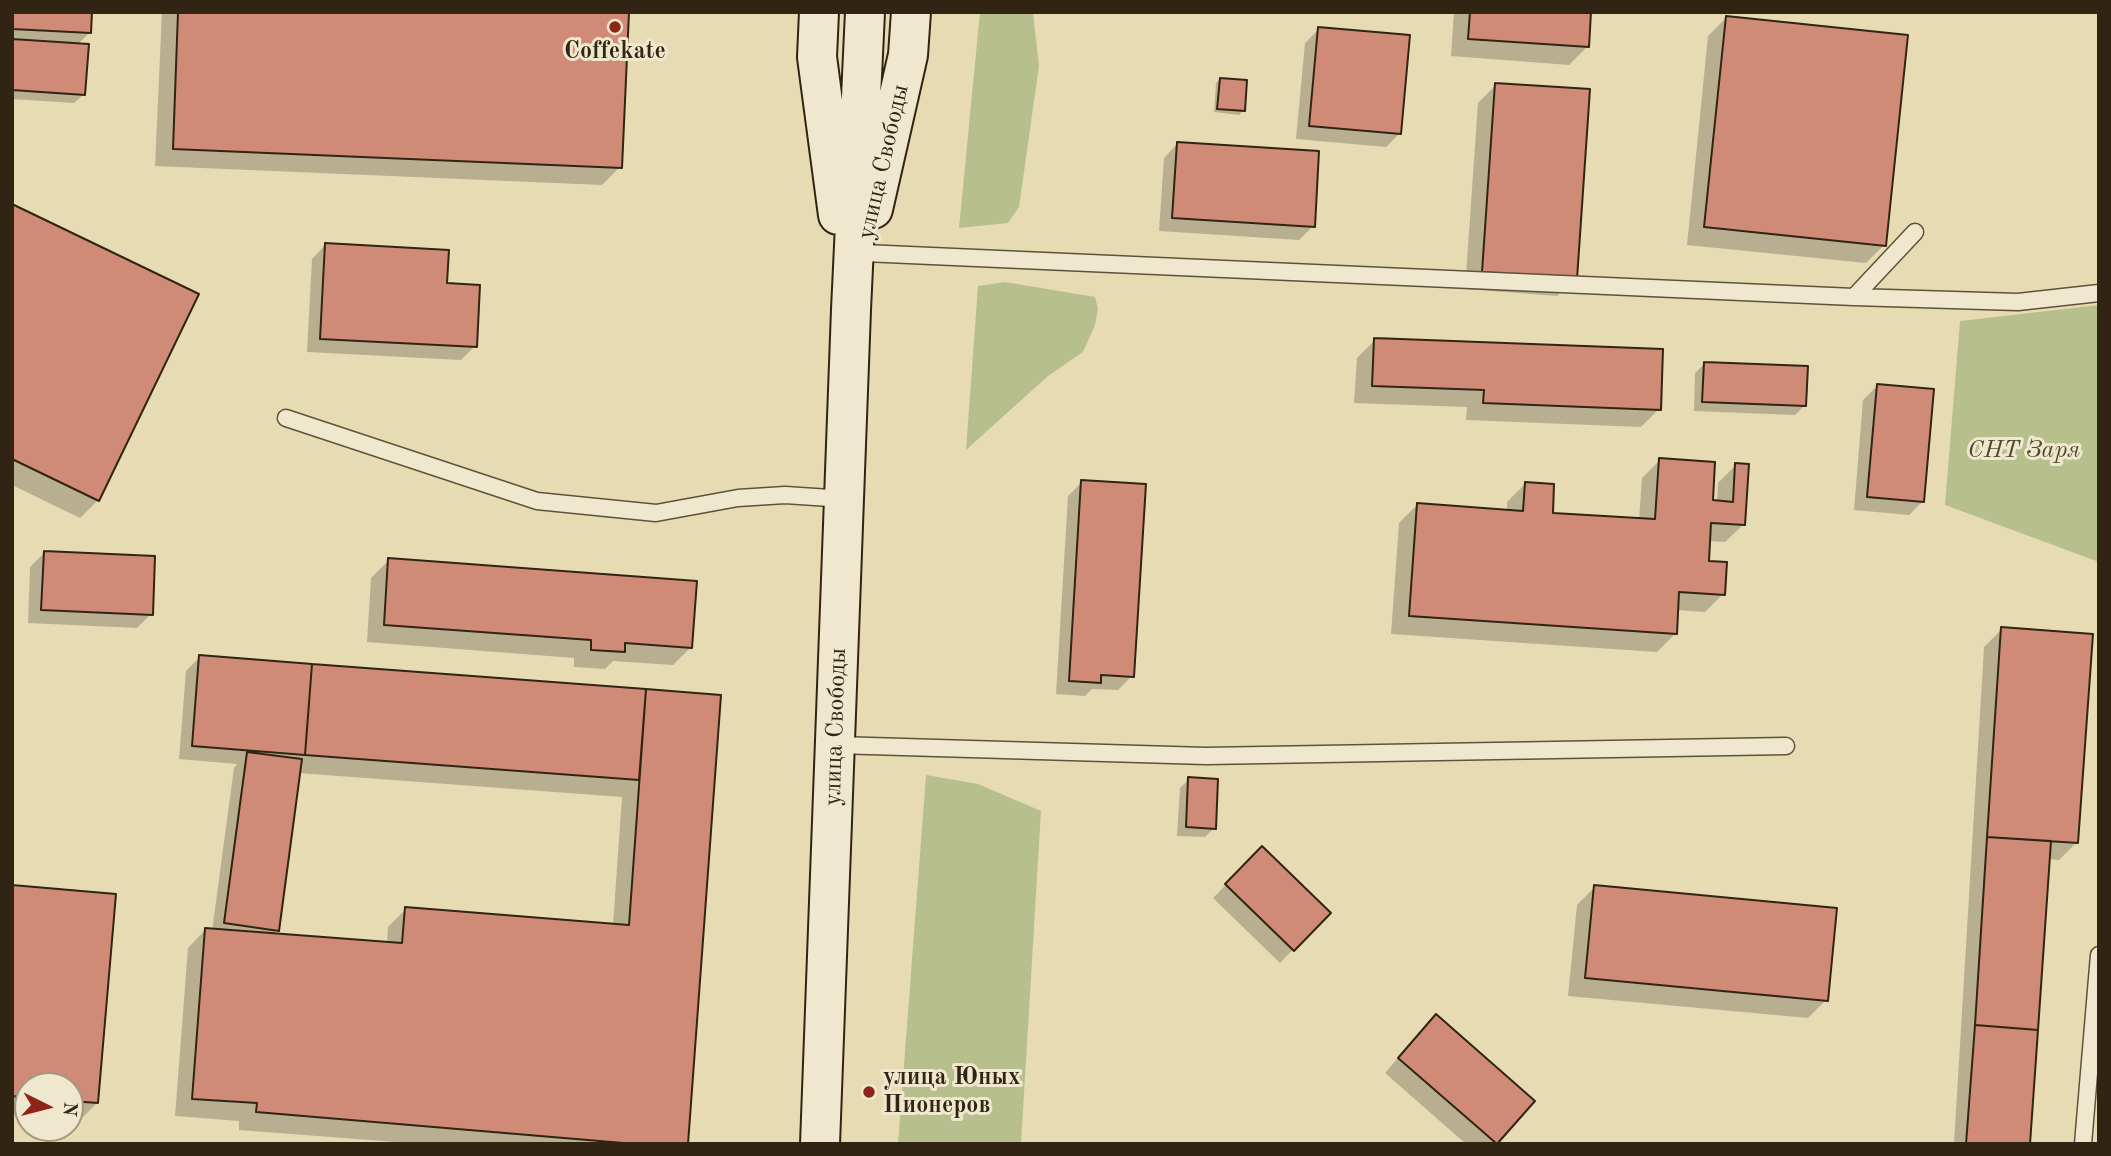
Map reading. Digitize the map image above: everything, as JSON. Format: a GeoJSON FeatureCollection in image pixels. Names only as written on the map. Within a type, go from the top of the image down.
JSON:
{"type":"FeatureCollection","features":[{"type":"Feature","properties":{"kind":"main road","name":"улица Свободы"},"geometry":{"type":"LineString","coordinates":[[819,12],[817,57],[851,310]]}},
{"type":"Feature","properties":{"kind":"main road","name":"улица Свободы"},"geometry":{"type":"LineString","coordinates":[[820,1144],[851,310],[865,12]]}},
{"type":"Feature","properties":{"kind":"main road","name":"улица Свободы"},"geometry":{"type":"LineString","coordinates":[[851,310],[908,55],[911,12]]}},
{"type":"Feature","properties":{"kind":"lane"},"geometry":{"type":"LineString","coordinates":[[1854,297],[1915,232]]}},
{"type":"Feature","properties":{"kind":"lane"},"geometry":{"type":"LineString","coordinates":[[864,253],[1854,297],[2018,302],[2099,293]]}},
{"type":"Feature","properties":{"kind":"lane"},"geometry":{"type":"LineString","coordinates":[[286,418],[537,501],[656,513],[738,498],[785,495],[845,499]]}},
{"type":"Feature","properties":{"kind":"lane"},"geometry":{"type":"LineString","coordinates":[[836,745],[1206,757],[1786,746]]}},
{"type":"Feature","properties":{"kind":"lane"},"geometry":{"type":"LineString","coordinates":[[2083,1144],[2099,956]]}},
{"type":"Feature","properties":{"kind":"green space"},"geometry":{"type":"Polygon","coordinates":[[[980,12],[1033,12],[1039,66],[1019,207],[1008,223],[959,228],[980,12]]]}},
{"type":"Feature","properties":{"kind":"green space"},"geometry":{"type":"Polygon","coordinates":[[[1005,282],[1095,297],[1098,309],[1095,325],[1083,352],[1048,376],[966,450],[978,286],[1005,282]]]}},
{"type":"Feature","properties":{"kind":"green space","name":"СНТ Заря"},"geometry":{"type":"Polygon","coordinates":[[[2099,305],[2099,562],[1945,505],[1960,321],[2099,305]]]}},
{"type":"Feature","properties":{"kind":"green space"},"geometry":{"type":"Polygon","coordinates":[[[926,775],[978,784],[1041,811],[1021,1144],[898,1144],[926,775]]]}},
{"type":"Feature","properties":{"kind":"building"},"geometry":{"type":"Polygon","coordinates":[[[12,12],[92,12],[91,33],[12,29],[12,12]]]}},
{"type":"Feature","properties":{"kind":"building"},"geometry":{"type":"Polygon","coordinates":[[[178,12],[629,12],[622,168],[173,149],[178,12]]]}},
{"type":"Feature","properties":{"kind":"building"},"geometry":{"type":"Polygon","coordinates":[[[1470,12],[1591,12],[1589,47],[1468,39],[1470,12]]]}},
{"type":"Feature","properties":{"kind":"building"},"geometry":{"type":"Polygon","coordinates":[[[1726,16],[1908,35],[1886,246],[1704,227],[1726,16]]]}},
{"type":"Feature","properties":{"kind":"building"},"geometry":{"type":"Polygon","coordinates":[[[1318,27],[1410,35],[1401,134],[1309,126],[1318,27]]]}},
{"type":"Feature","properties":{"kind":"building"},"geometry":{"type":"Polygon","coordinates":[[[12,39],[89,44],[85,95],[12,90],[12,39]]]}},
{"type":"Feature","properties":{"kind":"building"},"geometry":{"type":"Polygon","coordinates":[[[1220,78],[1247,80],[1245,111],[1217,109],[1220,78]]]}},
{"type":"Feature","properties":{"kind":"building"},"geometry":{"type":"Polygon","coordinates":[[[1495,83],[1590,89],[1577,279],[1482,272],[1495,83]]]}},
{"type":"Feature","properties":{"kind":"building"},"geometry":{"type":"Polygon","coordinates":[[[1177,142],[1319,151],[1315,227],[1172,218],[1177,142]]]}},
{"type":"Feature","properties":{"kind":"building"},"geometry":{"type":"Polygon","coordinates":[[[12,204],[199,294],[99,501],[12,459],[12,204]]]}},
{"type":"Feature","properties":{"kind":"building"},"geometry":{"type":"Polygon","coordinates":[[[325,243],[449,250],[447,283],[480,285],[477,347],[320,339],[325,243]]]}},
{"type":"Feature","properties":{"kind":"building"},"geometry":{"type":"Polygon","coordinates":[[[1374,338],[1663,349],[1661,410],[1483,403],[1484,390],[1372,386],[1374,338]]]}},
{"type":"Feature","properties":{"kind":"building"},"geometry":{"type":"Polygon","coordinates":[[[1704,362],[1808,366],[1806,406],[1702,402],[1704,362]]]}},
{"type":"Feature","properties":{"kind":"building"},"geometry":{"type":"Polygon","coordinates":[[[1877,384],[1934,389],[1924,502],[1867,497],[1877,384]]]}},
{"type":"Feature","properties":{"kind":"building"},"geometry":{"type":"Polygon","coordinates":[[[1659,458],[1715,462],[1713,500],[1733,502],[1735,463],[1749,464],[1745,525],[1711,523],[1709,561],[1727,562],[1725,595],[1679,592],[1677,634],[1409,616],[1417,503],[1523,511],[1525,482],[1554,484],[1553,513],[1655,519],[1659,458]]]}},
{"type":"Feature","properties":{"kind":"building"},"geometry":{"type":"Polygon","coordinates":[[[1081,480],[1146,484],[1134,677],[1101,675],[1101,683],[1069,681],[1081,480]]]}},
{"type":"Feature","properties":{"kind":"building"},"geometry":{"type":"Polygon","coordinates":[[[44,551],[155,556],[153,615],[41,610],[44,551]]]}},
{"type":"Feature","properties":{"kind":"building"},"geometry":{"type":"Polygon","coordinates":[[[388,558],[697,581],[692,648],[625,643],[625,652],[591,650],[591,640],[384,625],[388,558]]]}},
{"type":"Feature","properties":{"kind":"building"},"geometry":{"type":"Polygon","coordinates":[[[2001,627],[2093,634],[2078,843],[1987,837],[2001,627]]]}},
{"type":"Feature","properties":{"kind":"building"},"geometry":{"type":"Polygon","coordinates":[[[199,655],[312,664],[305,755],[192,746],[199,655]]]}},
{"type":"Feature","properties":{"kind":"building"},"geometry":{"type":"Polygon","coordinates":[[[312,664],[646,689],[639,780],[305,755],[312,664]]]}},
{"type":"Feature","properties":{"kind":"building"},"geometry":{"type":"Polygon","coordinates":[[[646,689],[721,695],[688,1144],[635,1144],[256,1112],[257,1103],[192,1099],[205,928],[402,943],[405,907],[629,925],[646,689]]]}},
{"type":"Feature","properties":{"kind":"building"},"geometry":{"type":"Polygon","coordinates":[[[247,752],[302,759],[279,931],[224,923],[247,752]]]}},
{"type":"Feature","properties":{"kind":"building"},"geometry":{"type":"Polygon","coordinates":[[[1188,777],[1218,779],[1216,829],[1186,827],[1188,777]]]}},
{"type":"Feature","properties":{"kind":"building"},"geometry":{"type":"Polygon","coordinates":[[[1987,837],[2051,841],[2038,1030],[1975,1025],[1987,837]]]}},
{"type":"Feature","properties":{"kind":"building"},"geometry":{"type":"Polygon","coordinates":[[[1262,846],[1331,913],[1294,951],[1225,884],[1262,846]]]}},
{"type":"Feature","properties":{"kind":"building"},"geometry":{"type":"Polygon","coordinates":[[[12,885],[116,894],[98,1103],[84,1102],[84,1072],[14,1072],[12,1096],[12,885]]]}},
{"type":"Feature","properties":{"kind":"building"},"geometry":{"type":"Polygon","coordinates":[[[1594,885],[1837,908],[1828,1001],[1585,978],[1594,885]]]}},
{"type":"Feature","properties":{"kind":"building"},"geometry":{"type":"Polygon","coordinates":[[[1436,1014],[1535,1101],[1497,1144],[1398,1058],[1436,1014]]]}},
{"type":"Feature","properties":{"kind":"building"},"geometry":{"type":"Polygon","coordinates":[[[1975,1025],[2038,1030],[2030,1144],[1966,1144],[1975,1025]]]}},
{"type":"Feature","properties":{"kind":"place","name":"Coffekate"},"geometry":{"type":"Point","coordinates":[615,27]}},
{"type":"Feature","properties":{"kind":"place","name":"улица Юных Пионеров"},"geometry":{"type":"Point","coordinates":[869,1092]}}]}
